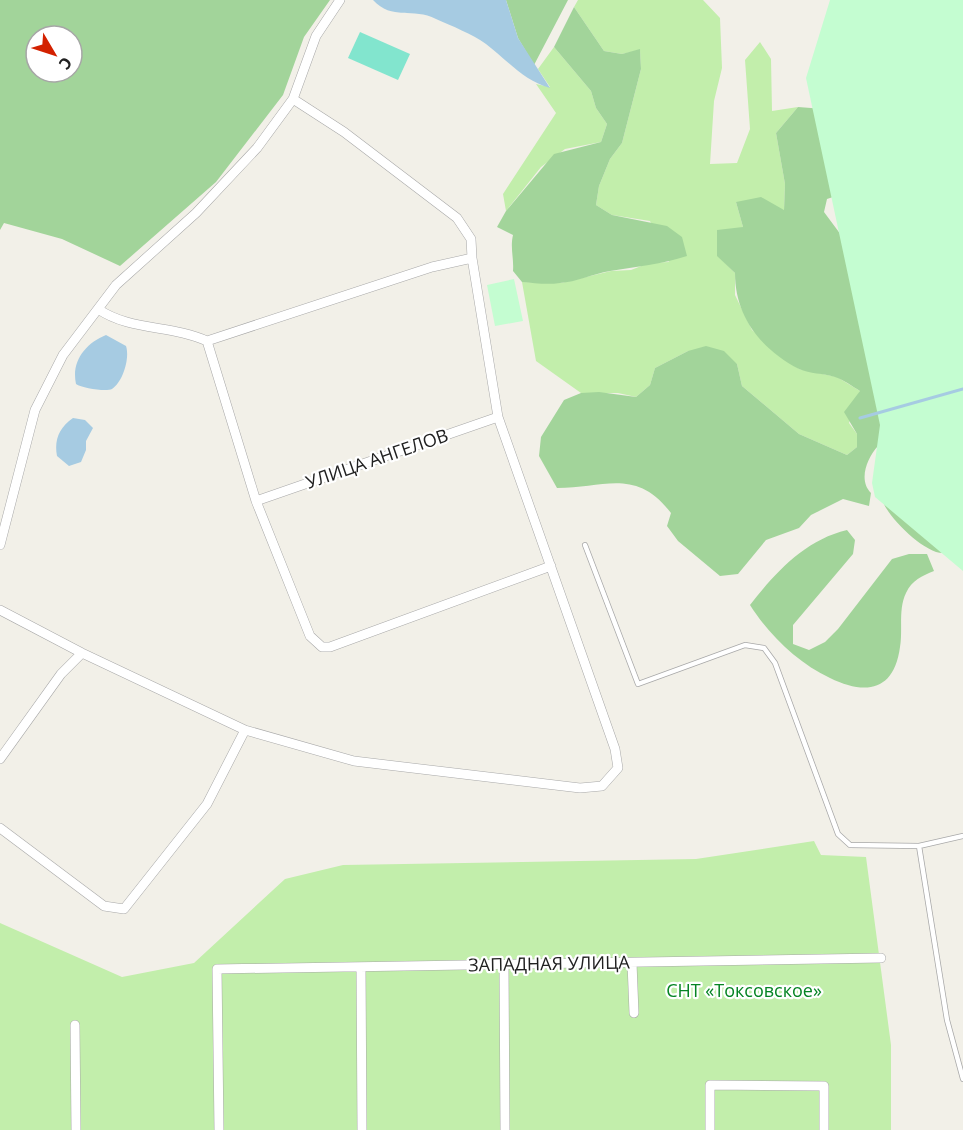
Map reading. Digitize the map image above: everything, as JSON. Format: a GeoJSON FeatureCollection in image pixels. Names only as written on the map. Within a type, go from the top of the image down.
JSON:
{"type":"FeatureCollection","features":[{"type":"Feature","properties":{"kind":"street"},"geometry":{"type":"LineString","coordinates":[[0,545],[35,410],[63,354],[116,285],[196,213],[256,148],[293,99],[316,36],[340,0]]}},
{"type":"Feature","properties":{"kind":"street"},"geometry":{"type":"LineString","coordinates":[[0,610],[82,653],[245,730],[354,761],[580,788],[602,786],[618,768],[615,749],[498,417],[472,258],[471,239],[456,218],[344,132],[293,99]]}},
{"type":"Feature","properties":{"kind":"street"},"geometry":{"type":"LineString","coordinates":[[98,309],[116,320],[193,334],[207,341],[432,267],[472,258]]}},
{"type":"Feature","properties":{"kind":"street"},"geometry":{"type":"LineString","coordinates":[[207,341],[256,501],[310,636],[322,647],[330,647],[551,566]]}},
{"type":"Feature","properties":{"kind":"street","name":"УЛИЦА АНГЕЛОВ"},"geometry":{"type":"LineString","coordinates":[[256,501],[498,417]]}},
{"type":"Feature","properties":{"kind":"street"},"geometry":{"type":"LineString","coordinates":[[0,759],[61,674],[82,653]]}},
{"type":"Feature","properties":{"kind":"street"},"geometry":{"type":"LineString","coordinates":[[0,828],[104,906],[124,909],[207,804],[245,730]]}},
{"type":"Feature","properties":{"kind":"street","name":"ЗАПАДНАЯ УЛИЦА"},"geometry":{"type":"LineString","coordinates":[[219,1130],[217,969],[881,958]]}},
{"type":"Feature","properties":{"kind":"street"},"geometry":{"type":"LineString","coordinates":[[632,963],[634,1013]]}},
{"type":"Feature","properties":{"kind":"street"},"geometry":{"type":"LineString","coordinates":[[504,965],[506,1130]]}},
{"type":"Feature","properties":{"kind":"street"},"geometry":{"type":"LineString","coordinates":[[361,968],[362,1130]]}},
{"type":"Feature","properties":{"kind":"street"},"geometry":{"type":"LineString","coordinates":[[75,1025],[76,1130]]}},
{"type":"Feature","properties":{"kind":"street"},"geometry":{"type":"LineString","coordinates":[[710,1130],[710,1085],[824,1086],[824,1130]]}},
{"type":"Feature","properties":{"kind":"lane"},"geometry":{"type":"LineString","coordinates":[[585,545],[638,684],[745,645],[764,648],[775,663],[838,834],[850,845],[919,846],[963,836]]}},
{"type":"Feature","properties":{"kind":"lane"},"geometry":{"type":"LineString","coordinates":[[919,846],[947,1020],[963,1079]]}},
{"type":"Feature","properties":{"kind":"green space"},"geometry":{"type":"Polygon","coordinates":[[[0,0],[330,0],[304,37],[283,95],[216,182],[120,266],[62,239],[4,223],[0,230],[0,0]]]}},
{"type":"Feature","properties":{"kind":"green space"},"geometry":{"type":"Polygon","coordinates":[[[506,0],[568,0],[534,65],[518,38],[506,0]]]}},
{"type":"Feature","properties":{"kind":"green space"},"geometry":{"type":"Polygon","coordinates":[[[578,0],[703,0],[720,18],[722,68],[714,101],[710,164],[737,163],[750,129],[745,60],[760,42],[771,59],[772,111],[798,107],[776,133],[785,184],[784,210],[736,202],[743,227],[717,255],[735,273],[735,295],[752,330],[799,369],[837,377],[860,391],[849,423],[857,434],[857,447],[847,455],[799,434],[742,386],[737,364],[688,351],[655,368],[650,385],[636,397],[618,393],[581,393],[536,361],[522,282],[561,283],[611,271],[631,270],[649,263],[669,262],[650,221],[612,215],[596,205],[599,186],[610,159],[622,143],[641,69],[640,50],[622,54],[604,51],[574,7],[578,0]]]}},
{"type":"Feature","properties":{"kind":"green space"},"geometry":{"type":"Polygon","coordinates":[[[830,0],[963,0],[963,571],[875,497],[872,483],[880,425],[806,78],[830,0]]]}},
{"type":"Feature","properties":{"kind":"green space"},"geometry":{"type":"Polygon","coordinates":[[[574,7],[604,51],[622,54],[640,49],[641,69],[622,143],[610,159],[599,186],[596,205],[612,215],[667,226],[682,237],[687,256],[555,284],[522,282],[513,271],[513,235],[497,227],[506,211],[554,154],[601,142],[607,124],[596,108],[591,91],[554,47],[574,7]]]}},
{"type":"Feature","properties":{"kind":"green space"},"geometry":{"type":"Polygon","coordinates":[[[360,32],[410,54],[398,80],[348,58],[360,32]]]}},
{"type":"Feature","properties":{"kind":"green space"},"geometry":{"type":"Polygon","coordinates":[[[554,47],[591,91],[596,108],[607,124],[601,142],[565,149],[541,167],[506,211],[503,194],[556,113],[536,84],[550,87],[538,69],[554,47]]]}},
{"type":"Feature","properties":{"kind":"green space"},"geometry":{"type":"Polygon","coordinates":[[[798,107],[824,109],[851,191],[827,199],[824,212],[847,243],[944,553],[927,548],[918,541],[899,524],[885,506],[880,486],[878,446],[870,457],[866,469],[865,482],[871,493],[869,506],[843,499],[811,515],[799,528],[766,540],[738,574],[720,576],[678,541],[667,526],[671,513],[658,499],[645,490],[618,483],[557,488],[539,456],[541,437],[564,400],[581,393],[599,392],[636,397],[650,385],[655,368],[688,351],[706,346],[724,351],[737,364],[742,386],[799,434],[847,455],[857,447],[857,434],[844,412],[860,391],[835,377],[799,369],[773,352],[753,330],[745,317],[736,289],[735,273],[717,256],[717,230],[743,227],[736,202],[761,197],[784,210],[785,184],[776,133],[798,107]]]}},
{"type":"Feature","properties":{"kind":"green space"},"geometry":{"type":"Polygon","coordinates":[[[514,279],[523,321],[495,326],[487,285],[514,279]]]}},
{"type":"Feature","properties":{"kind":"green space"},"geometry":{"type":"Polygon","coordinates":[[[847,530],[855,540],[853,554],[793,625],[793,644],[809,650],[825,642],[838,629],[892,559],[909,554],[927,554],[934,571],[914,582],[906,593],[901,613],[900,647],[897,662],[891,673],[876,686],[866,688],[843,683],[818,672],[785,647],[750,605],[792,559],[818,541],[847,530]]]}},
{"type":"Feature","properties":{"kind":"green space","name":"СНТ «Токсовское»"},"geometry":{"type":"Polygon","coordinates":[[[814,841],[821,855],[866,857],[891,1045],[891,1130],[0,1130],[0,923],[122,977],[194,963],[285,879],[343,865],[696,859],[814,841]]]}},
{"type":"Feature","properties":{"kind":"water"},"geometry":{"type":"Polygon","coordinates":[[[373,0],[506,0],[518,38],[550,88],[524,75],[486,44],[468,34],[427,16],[388,10],[373,0]]]}},
{"type":"Feature","properties":{"kind":"water"},"geometry":{"type":"Polygon","coordinates":[[[106,335],[126,346],[127,351],[126,363],[116,386],[109,390],[76,384],[78,360],[86,348],[106,335]]]}},
{"type":"Feature","properties":{"kind":"water"},"geometry":{"type":"Polygon","coordinates":[[[73,418],[85,420],[93,428],[86,441],[86,450],[81,462],[69,466],[57,456],[56,445],[61,430],[73,418]]]}},
{"type":"Feature","properties":{"kind":"waterway"},"geometry":{"type":"LineString","coordinates":[[860,418],[963,389]]}}]}
